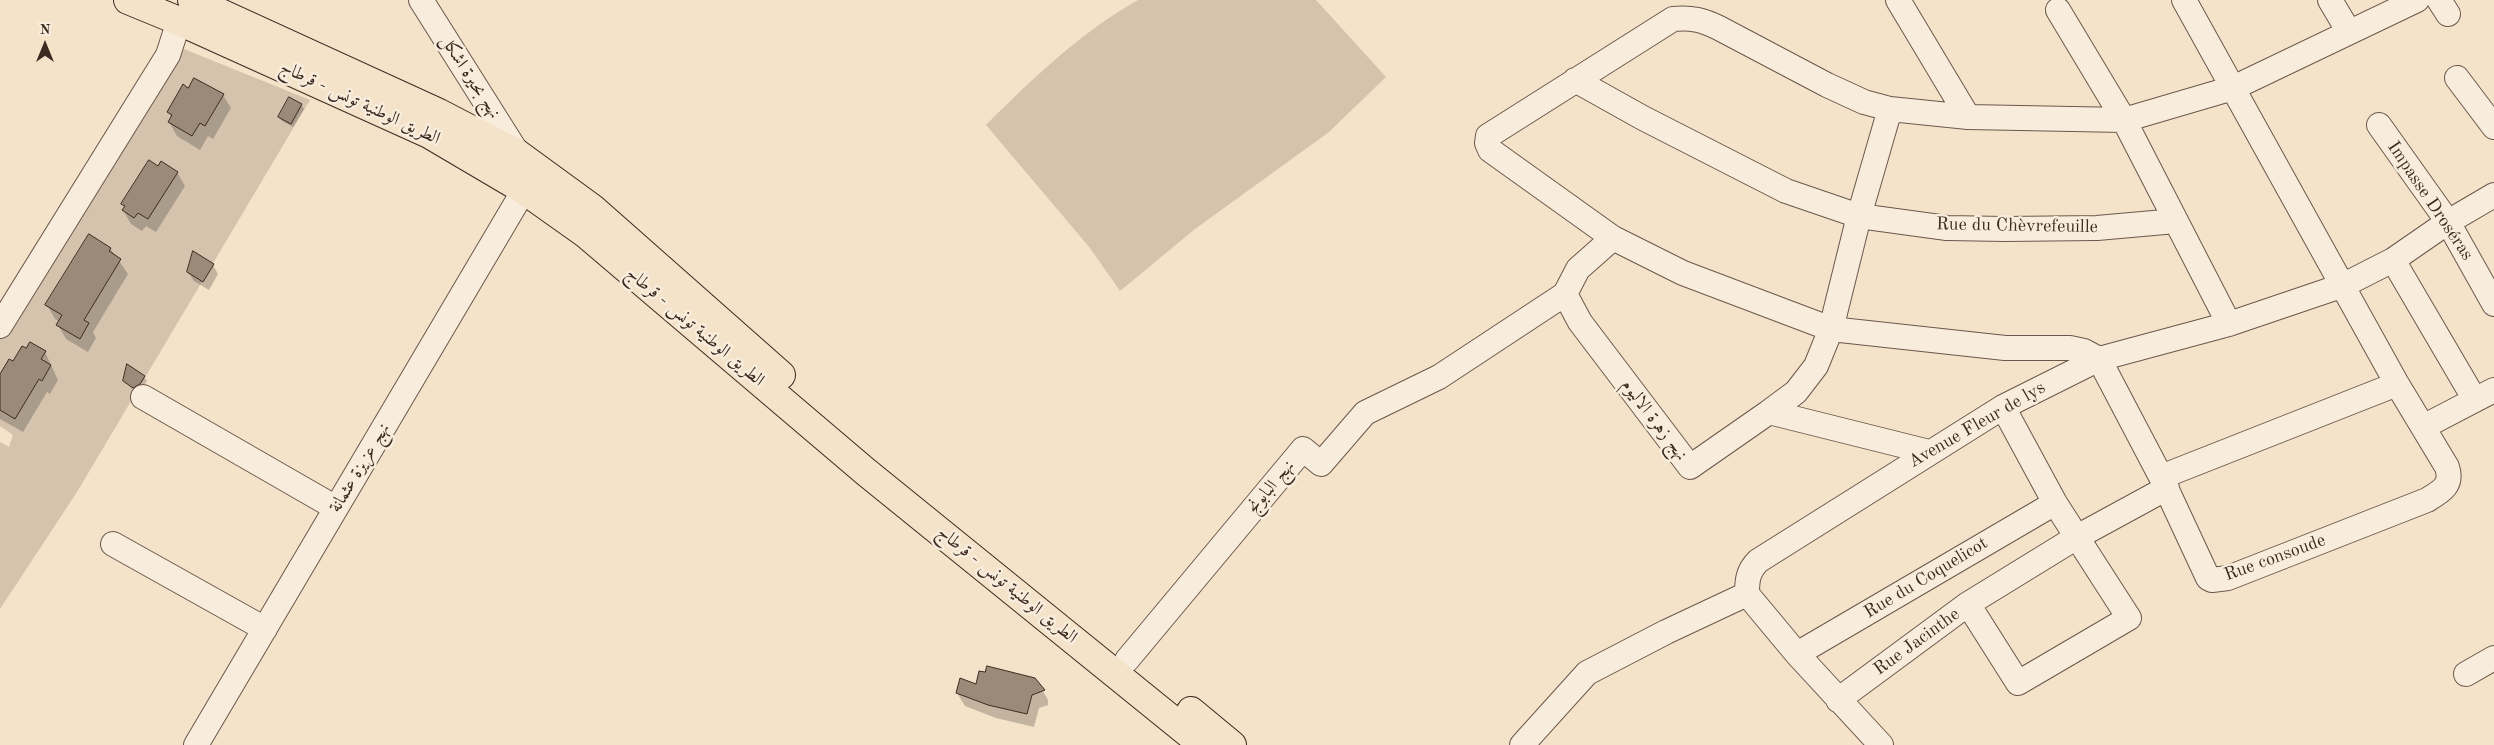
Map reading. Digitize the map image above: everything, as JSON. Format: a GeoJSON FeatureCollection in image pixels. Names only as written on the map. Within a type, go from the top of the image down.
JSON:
{"type":"FeatureCollection","features":[{"type":"Feature","properties":{"kind":"main road","name":"الطريق الوطنية تونس - قرطاج"},"geometry":{"type":"LineString","coordinates":[[128,0],[186,10],[439,113],[518,154],[592,208],[878,459],[1232,745]]}},
{"type":"Feature","properties":{"kind":"main road","name":"الطريق الوطنية تونس - قرطاج"},"geometry":{"type":"LineString","coordinates":[[186,10],[429,134],[524,190],[586,234],[866,472],[1204,745]]}},
{"type":"Feature","properties":{"kind":"street","name":"نهج بحيرة اشكل"},"geometry":{"type":"LineString","coordinates":[[421,0],[518,154]]}},
{"type":"Feature","properties":{"kind":"street"},"geometry":{"type":"LineString","coordinates":[[1898,0],[1968,117]]}},
{"type":"Feature","properties":{"kind":"street"},"geometry":{"type":"LineString","coordinates":[[2184,0],[2423,427],[2484,395],[2393,260]]}},
{"type":"Feature","properties":{"kind":"street"},"geometry":{"type":"LineString","coordinates":[[2330,0],[2349,32]]}},
{"type":"Feature","properties":{"kind":"street"},"geometry":{"type":"LineString","coordinates":[[2164,483],[2099,359],[2084,351],[2070,348],[2005,348],[1830,329],[1683,273],[1613,238],[1490,150],[1487,143],[1488,136],[1673,20],[1687,17],[1711,24],[1827,85],[1864,102],[1890,109],[1968,117],[2087,121],[2124,120],[2233,88],[2417,0]]}},
{"type":"Feature","properties":{"kind":"street"},"geometry":{"type":"LineString","coordinates":[[0,326],[168,55],[186,10]]}},
{"type":"Feature","properties":{"kind":"street"},"geometry":{"type":"LineString","coordinates":[[2058,10],[2124,120],[2229,324]]}},
{"type":"Feature","properties":{"kind":"street"},"geometry":{"type":"LineString","coordinates":[[2457,78],[2494,127]]}},
{"type":"Feature","properties":{"kind":"street","name":"Rue du Chèvrefeuille"},"geometry":{"type":"LineString","coordinates":[[1575,80],[1643,118],[1786,191],[1859,216],[1947,228],[2005,229],[2097,228],[2176,221]]}},
{"type":"Feature","properties":{"kind":"street"},"geometry":{"type":"LineString","coordinates":[[1770,412],[1796,392],[1816,366],[1830,329],[1859,216],[1890,109]]}},
{"type":"Feature","properties":{"kind":"street","name":"Impasse Droséras"},"geometry":{"type":"LineString","coordinates":[[2379,125],[2448,222],[2494,304]]}},
{"type":"Feature","properties":{"kind":"street"},"geometry":{"type":"LineString","coordinates":[[518,154],[524,190]]}},
{"type":"Feature","properties":{"kind":"street","name":"نهج عزيزة عثمانة"},"geometry":{"type":"LineString","coordinates":[[196,745],[524,190]]}},
{"type":"Feature","properties":{"kind":"street","name":"Avenue Fleur de lys"},"geometry":{"type":"LineString","coordinates":[[1748,594],[1747,578],[1750,568],[1758,561],[2003,407],[2099,359],[2229,324],[2344,285],[2393,260],[2448,222],[2494,194]]}},
{"type":"Feature","properties":{"kind":"street"},"geometry":{"type":"LineString","coordinates":[[1565,294],[1578,269],[1613,238]]}},
{"type":"Feature","properties":{"kind":"street","name":"نهج البابونج"},"geometry":{"type":"LineString","coordinates":[[1127,660],[1303,449],[1321,464],[1366,413],[1439,377],[1565,294]]}},
{"type":"Feature","properties":{"kind":"street","name":"نهج زهرة الاليوم"},"geometry":{"type":"LineString","coordinates":[[1565,294],[1580,322],[1690,467],[1770,412]]}},
{"type":"Feature","properties":{"kind":"street"},"geometry":{"type":"LineString","coordinates":[[1968,604],[2164,483],[2398,384]]}},
{"type":"Feature","properties":{"kind":"street"},"geometry":{"type":"LineString","coordinates":[[143,397],[336,508]]}},
{"type":"Feature","properties":{"kind":"street"},"geometry":{"type":"LineString","coordinates":[[2003,407],[2055,502],[2077,537]]}},
{"type":"Feature","properties":{"kind":"street"},"geometry":{"type":"LineString","coordinates":[[1770,412],[1929,452]]}},
{"type":"Feature","properties":{"kind":"street","name":"Rue consoude"},"geometry":{"type":"LineString","coordinates":[[2164,483],[2204,570],[2212,580],[2228,578],[2427,500],[2441,492],[2449,483],[2450,477],[2447,467],[2423,427]]}},
{"type":"Feature","properties":{"kind":"street","name":"Rue du Coquelicot"},"geometry":{"type":"LineString","coordinates":[[1797,654],[2055,502]]}},
{"type":"Feature","properties":{"kind":"street","name":"Rue Jacinthe"},"geometry":{"type":"LineString","coordinates":[[1838,700],[1968,604],[2018,683],[2129,618],[2077,537]]}},
{"type":"Feature","properties":{"kind":"street"},"geometry":{"type":"LineString","coordinates":[[113,544],[264,629]]}},
{"type":"Feature","properties":{"kind":"street"},"geometry":{"type":"LineString","coordinates":[[1525,744],[1587,673],[1666,632],[1748,594],[1797,654],[1881,745]]}},
{"type":"Feature","properties":{"kind":"street"},"geometry":{"type":"LineString","coordinates":[[2466,674],[2494,658]]}},
{"type":"Feature","properties":{"kind":"shaded area"},"geometry":{"type":"Polygon","coordinates":[[[1138,0],[1316,0],[1386,77],[1329,132],[1195,229],[1120,291],[1090,248],[986,125],[1039,74],[1077,41],[1138,0]]]}},
{"type":"Feature","properties":{"kind":"shaded area"},"geometry":{"type":"Polygon","coordinates":[[[179,47],[310,100],[77,492],[0,609],[0,442],[9,447],[13,435],[0,426],[0,334],[179,47]]]}},
{"type":"Feature","properties":{"kind":"building"},"geometry":{"type":"Polygon","coordinates":[[[194,78],[224,94],[205,126],[200,123],[192,136],[168,122],[172,115],[167,112],[183,84],[188,88],[194,78]]]}},
{"type":"Feature","properties":{"kind":"building"},"geometry":{"type":"Polygon","coordinates":[[[289,97],[302,104],[291,124],[278,117],[289,97]]]}},
{"type":"Feature","properties":{"kind":"building"},"geometry":{"type":"Polygon","coordinates":[[[149,160],[158,166],[161,161],[178,172],[148,219],[138,213],[134,218],[122,210],[125,206],[121,204],[149,160]]]}},
{"type":"Feature","properties":{"kind":"building"},"geometry":{"type":"Polygon","coordinates":[[[89,234],[111,248],[109,251],[121,259],[84,320],[89,323],[80,339],[56,325],[62,315],[45,305],[89,234]]]}},
{"type":"Feature","properties":{"kind":"building"},"geometry":{"type":"Polygon","coordinates":[[[193,251],[214,264],[203,282],[187,272],[193,251]]]}},
{"type":"Feature","properties":{"kind":"building"},"geometry":{"type":"Polygon","coordinates":[[[30,342],[46,351],[41,359],[51,365],[42,381],[39,379],[15,419],[0,410],[0,374],[9,359],[13,361],[22,346],[26,348],[30,342]]]}},
{"type":"Feature","properties":{"kind":"building"},"geometry":{"type":"Polygon","coordinates":[[[127,364],[145,376],[140,384],[133,388],[123,381],[127,364]]]}},
{"type":"Feature","properties":{"kind":"building"},"geometry":{"type":"Polygon","coordinates":[[[987,666],[1035,678],[1045,690],[1032,695],[1027,714],[988,705],[956,693],[960,678],[976,684],[979,671],[985,672],[987,666]]]}}]}
